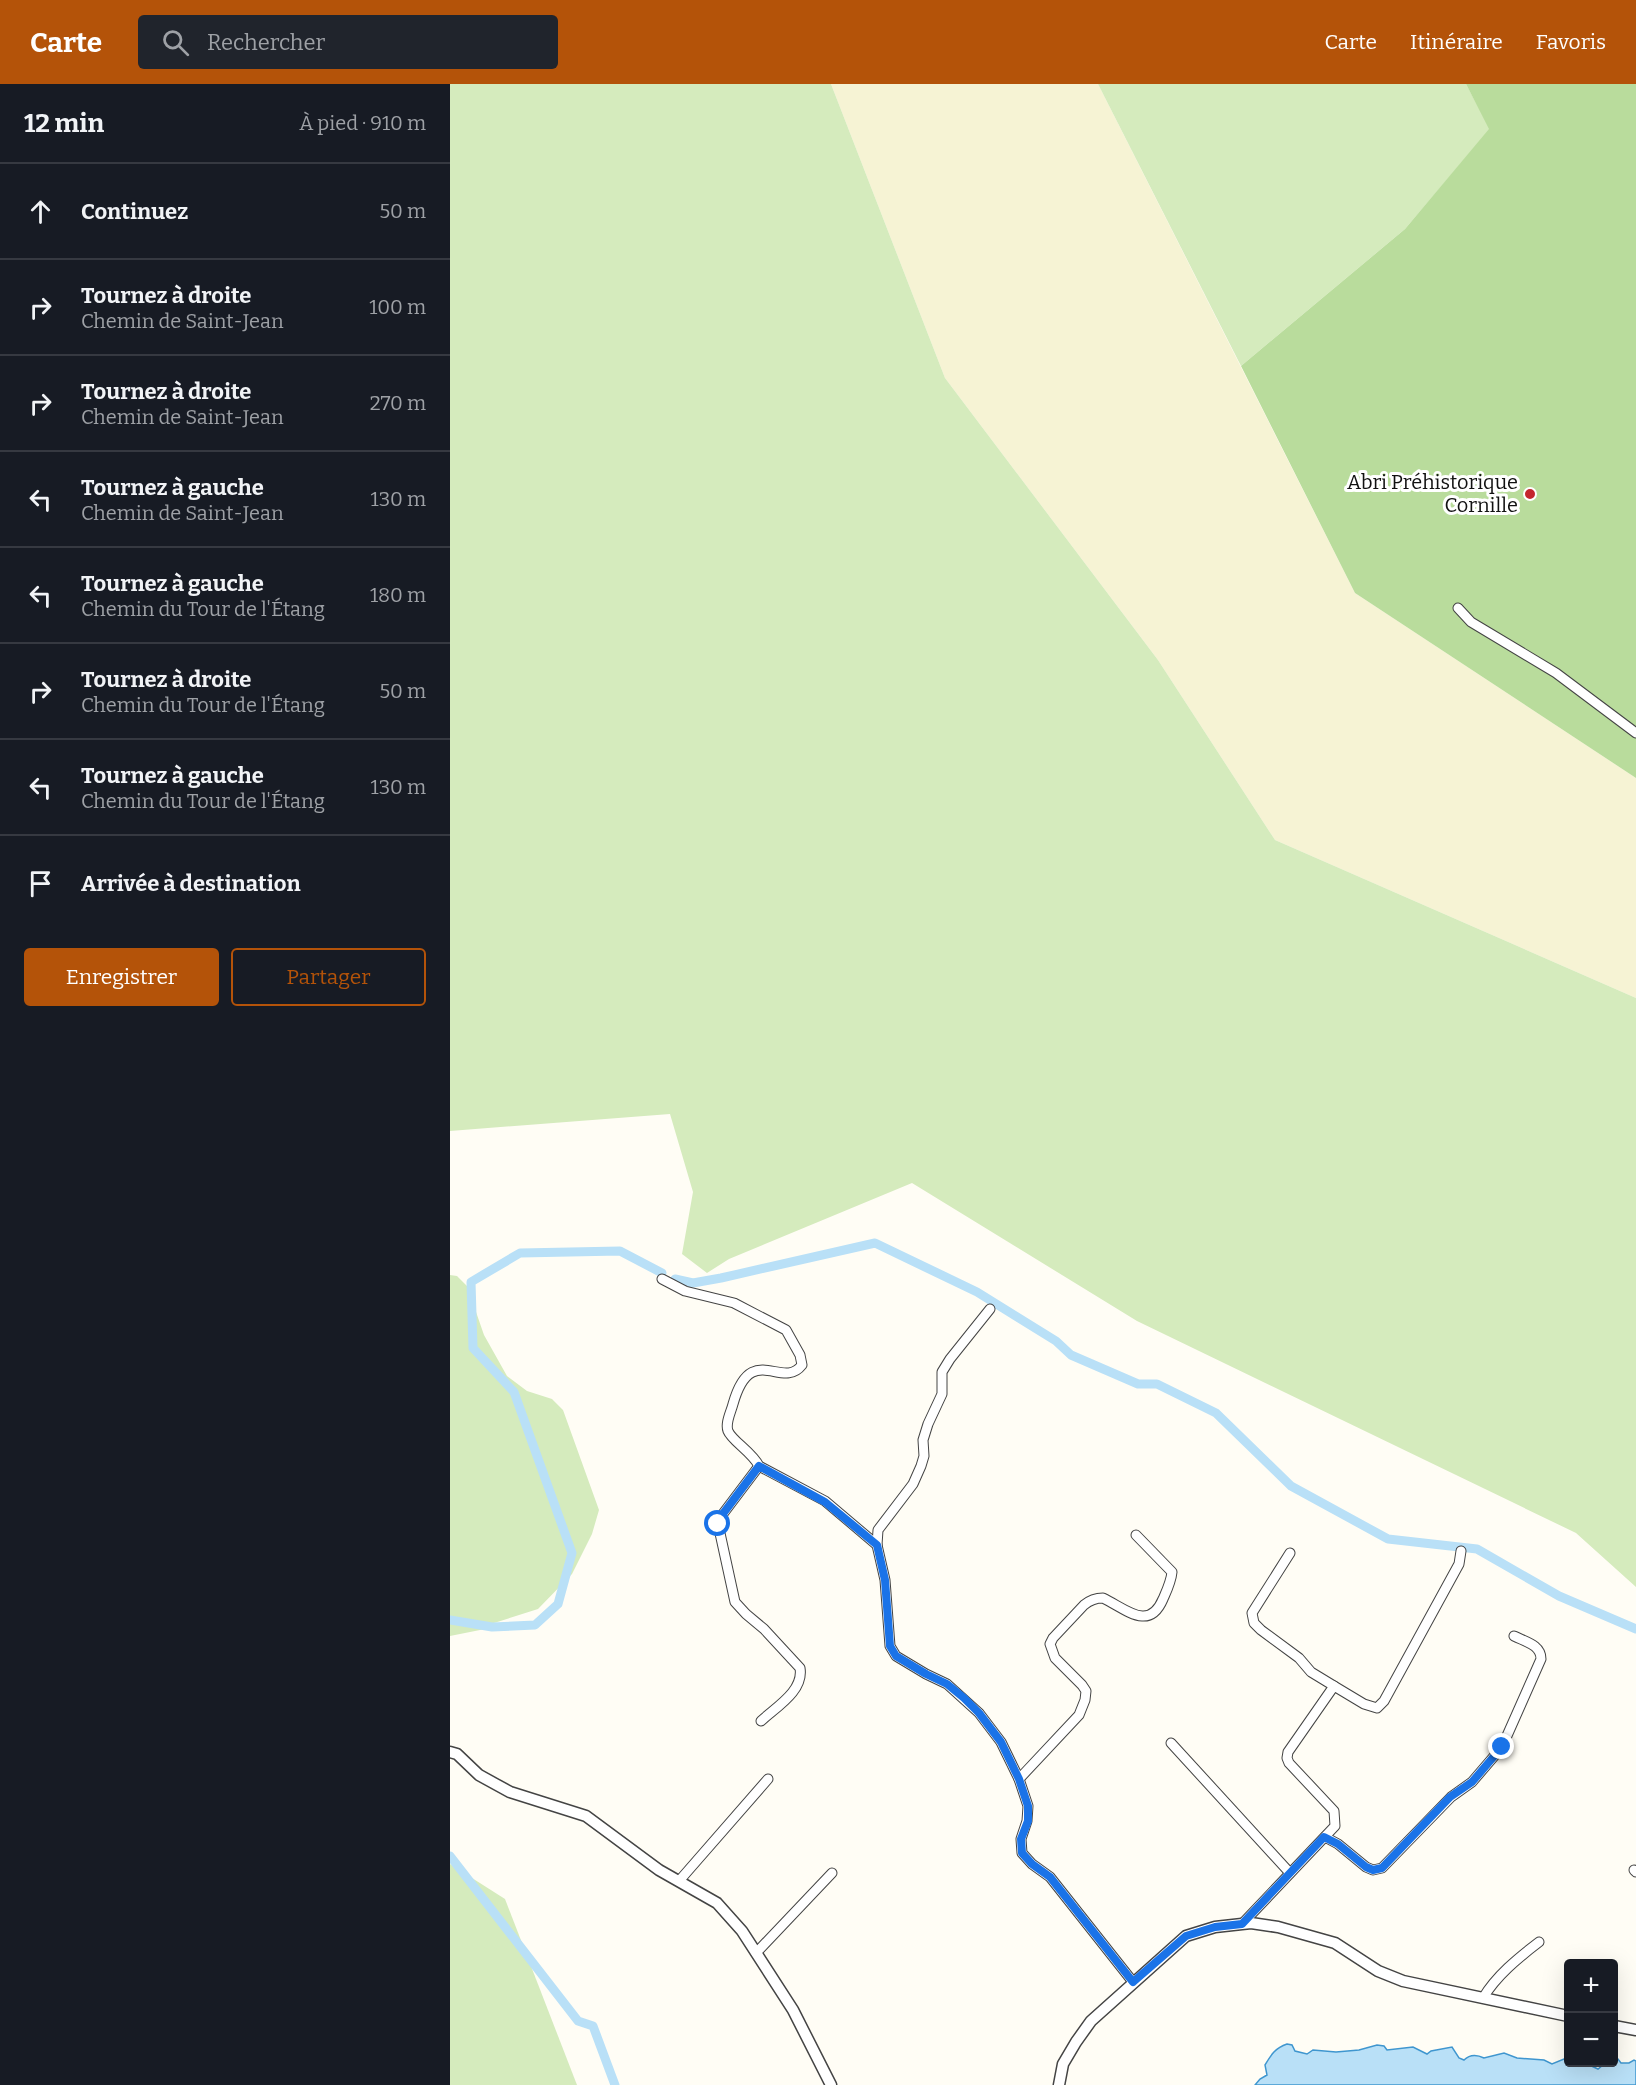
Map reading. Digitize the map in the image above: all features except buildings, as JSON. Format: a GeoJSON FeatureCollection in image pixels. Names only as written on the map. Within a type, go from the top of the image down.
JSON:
{"type":"FeatureCollection","features":[{"type":"Feature","properties":{"kind":"street"},"geometry":{"type":"LineString","coordinates":[[1458,608],[1471,622],[1556,673],[1636,733]]}},
{"type":"Feature","properties":{"kind":"street"},"geometry":{"type":"LineString","coordinates":[[662,1279],[685,1291],[734,1303],[786,1330],[800,1355],[802,1365],[798,1371],[788,1374],[759,1369],[748,1373],[740,1384],[734,1400],[727,1424],[729,1433],[754,1456],[759,1466],[825,1502],[877,1545]]}},
{"type":"Feature","properties":{"kind":"street"},"geometry":{"type":"LineString","coordinates":[[990,1309],[942,1372],[942,1394],[923,1440],[924,1456],[921,1466],[913,1484],[878,1530],[877,1545],[885,1580],[890,1646],[896,1656],[947,1684],[979,1713],[1001,1742],[1019,1779],[1028,1806],[1028,1821],[1021,1839],[1022,1853],[1032,1864],[1050,1877],[1133,1982]]}},
{"type":"Feature","properties":{"kind":"street"},"geometry":{"type":"LineString","coordinates":[[759,1466],[719,1519],[718,1524],[735,1602],[800,1668],[801,1677],[798,1686],[761,1721]]}},
{"type":"Feature","properties":{"kind":"street"},"geometry":{"type":"LineString","coordinates":[[1019,1779],[1079,1715],[1085,1700],[1086,1691],[1082,1684],[1055,1658],[1050,1644],[1053,1638],[1084,1605],[1097,1598],[1103,1598],[1141,1618],[1152,1616],[1158,1611],[1172,1578],[1172,1572],[1136,1535]]}},
{"type":"Feature","properties":{"kind":"street"},"geometry":{"type":"LineString","coordinates":[[1290,1553],[1252,1613],[1254,1623],[1299,1658],[1311,1672],[1364,1704],[1377,1708],[1384,1701],[1459,1564],[1461,1551]]}},
{"type":"Feature","properties":{"kind":"street"},"geometry":{"type":"LineString","coordinates":[[1324,1837],[1338,1844],[1366,1867],[1373,1870],[1382,1868],[1450,1797],[1472,1782],[1502,1747],[1541,1659],[1538,1647],[1514,1636]]}},
{"type":"Feature","properties":{"kind":"street"},"geometry":{"type":"LineString","coordinates":[[1242,1924],[1335,1826],[1334,1811],[1288,1763],[1287,1758],[1288,1752],[1334,1686]]}},
{"type":"Feature","properties":{"kind":"street"},"geometry":{"type":"LineString","coordinates":[[1171,1743],[1290,1873]]}},
{"type":"Feature","properties":{"kind":"street"},"geometry":{"type":"LineString","coordinates":[[450,1752],[457,1754],[479,1774],[510,1792],[586,1816],[659,1870],[717,1903],[742,1931],[793,2010],[831,2085]]}},
{"type":"Feature","properties":{"kind":"street"},"geometry":{"type":"LineString","coordinates":[[679,1881],[768,1779]]}},
{"type":"Feature","properties":{"kind":"street"},"geometry":{"type":"LineString","coordinates":[[756,1953],[832,1873]]}},
{"type":"Feature","properties":{"kind":"street"},"geometry":{"type":"LineString","coordinates":[[1059,2085],[1064,2064],[1091,2021],[1186,1936],[1215,1927],[1251,1923],[1278,1927],[1335,1943],[1378,1971],[1402,1981],[1564,2015]]}},
{"type":"Feature","properties":{"kind":"street"},"geometry":{"type":"LineString","coordinates":[[1483,1998],[1492,1984],[1539,1942]]}},
{"type":"Feature","properties":{"kind":"street"},"geometry":{"type":"LineString","coordinates":[[1618,2027],[1636,2030]]}},
{"type":"Feature","properties":{"kind":"shaded area"},"geometry":{"type":"Polygon","coordinates":[[[831,84],[1098,84],[1355,593],[1636,778],[1636,998],[1275,840],[1158,660],[945,378],[831,84]]]}},
{"type":"Feature","properties":{"kind":"green space"},"geometry":{"type":"Polygon","coordinates":[[[450,84],[831,84],[945,378],[1158,660],[1275,840],[1636,998],[1636,1587],[1576,1533],[1137,1321],[912,1183],[729,1259],[707,1273],[682,1254],[693,1192],[670,1114],[450,1131],[450,84]]]}},
{"type":"Feature","properties":{"kind":"green space"},"geometry":{"type":"Polygon","coordinates":[[[1098,84],[1466,84],[1490,129],[1405,229],[1241,366],[1098,84]]]}},
{"type":"Feature","properties":{"kind":"green space"},"geometry":{"type":"Polygon","coordinates":[[[1466,84],[1636,84],[1636,778],[1355,593],[1241,366],[1405,229],[1489,129],[1466,84]]]}},
{"type":"Feature","properties":{"kind":"green space"},"geometry":{"type":"Polygon","coordinates":[[[450,1275],[457,1276],[467,1286],[484,1335],[507,1376],[527,1391],[552,1399],[563,1410],[599,1510],[592,1534],[572,1574],[538,1609],[494,1623],[485,1629],[450,1636],[450,1275]]]}},
{"type":"Feature","properties":{"kind":"green space"},"geometry":{"type":"Polygon","coordinates":[[[450,1864],[505,1899],[577,2085],[450,2085],[450,1864]]]}},
{"type":"Feature","properties":{"kind":"water"},"geometry":{"type":"Polygon","coordinates":[[[1287,2044],[1292,2045],[1295,2051],[1307,2054],[1313,2050],[1336,2052],[1359,2050],[1377,2045],[1384,2046],[1387,2050],[1413,2047],[1427,2054],[1431,2051],[1452,2047],[1459,2058],[1464,2060],[1473,2055],[1484,2058],[1504,2053],[1517,2058],[1544,2060],[1552,2064],[1564,2059],[1564,2067],[1598,2069],[1618,2067],[1618,2059],[1621,2063],[1634,2060],[1636,2061],[1636,2085],[1255,2085],[1267,2075],[1265,2065],[1279,2048],[1287,2044]]]}},
{"type":"Feature","properties":{"kind":"waterway"},"geometry":{"type":"LineString","coordinates":[[675,1279],[693,1283],[721,1278],[875,1243],[977,1292],[1056,1341],[1071,1355],[1138,1384],[1157,1384],[1216,1413],[1291,1486],[1388,1539],[1477,1549],[1559,1596],[1636,1629]]}},
{"type":"Feature","properties":{"kind":"waterway"},"geometry":{"type":"LineString","coordinates":[[450,1620],[492,1627],[535,1625],[558,1604],[572,1553],[514,1392],[473,1348],[471,1282],[520,1253],[620,1251],[662,1273]]}},
{"type":"Feature","properties":{"kind":"waterway"},"geometry":{"type":"LineString","coordinates":[[450,1856],[578,2021],[593,2026],[615,2085]]}},
{"type":"Feature","properties":{"kind":"place","name":"Abri Préhistorique Cornille"},"geometry":{"type":"Point","coordinates":[1530,494]}},
{"type":"Feature","properties":{"kind":"route"},"geometry":{"type":"LineString","coordinates":[[718,1524],[719,1519],[759,1466],[825,1502],[877,1545],[885,1580],[890,1646],[896,1656],[947,1684],[964,1698],[979,1713],[1001,1742],[1019,1779],[1028,1806],[1028,1821],[1021,1839],[1022,1853],[1032,1864],[1050,1877],[1133,1982],[1186,1936],[1215,1927],[1242,1924],[1324,1837],[1338,1844],[1366,1867],[1373,1870],[1382,1868],[1450,1797],[1472,1782],[1502,1747]]}}]}
